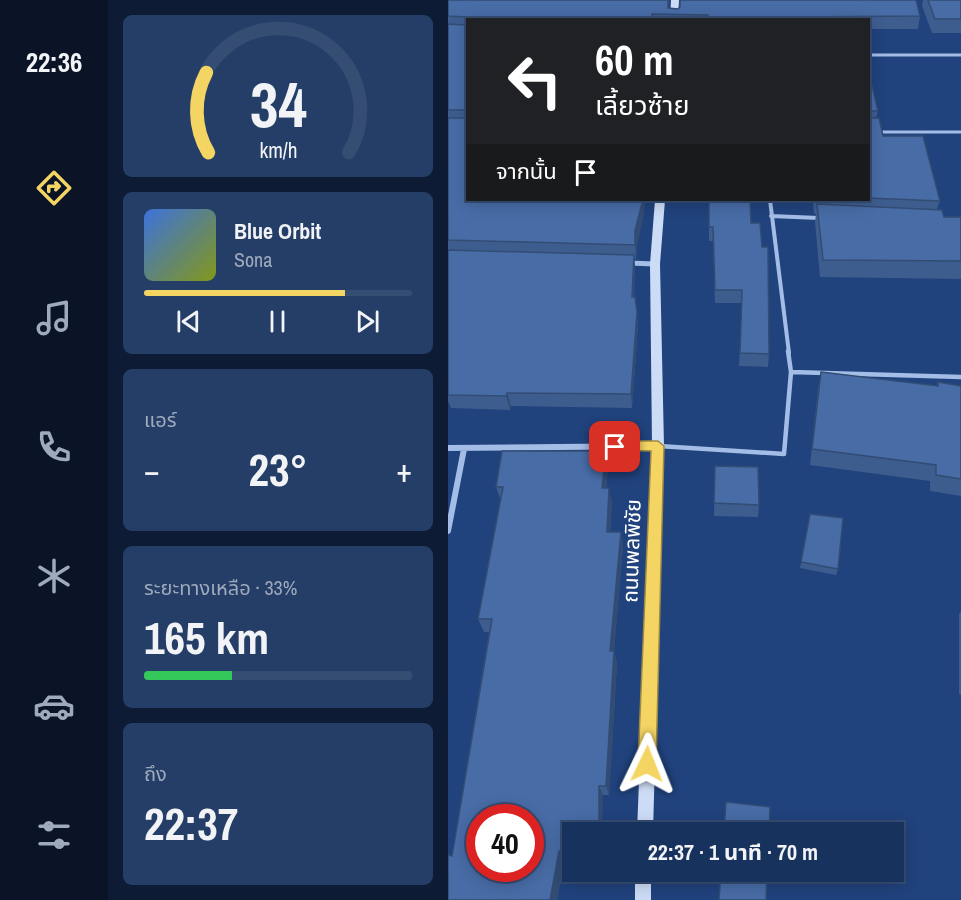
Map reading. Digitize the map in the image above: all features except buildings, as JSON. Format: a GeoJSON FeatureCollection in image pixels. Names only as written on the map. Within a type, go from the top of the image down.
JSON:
{"type":"FeatureCollection","features":[{"type":"Feature","properties":{"kind":"street"},"geometry":{"type":"LineString","coordinates":[[674,18],[675,0]]}},
{"type":"Feature","properties":{"kind":"street","name":"ถนนพลพิชัย"},"geometry":{"type":"LineString","coordinates":[[645,822],[658,446],[655,264],[660,201]]}},
{"type":"Feature","properties":{"kind":"street"},"geometry":{"type":"LineString","coordinates":[[620,263],[655,264]]}},
{"type":"Feature","properties":{"kind":"street"},"geometry":{"type":"LineString","coordinates":[[448,448],[658,446]]}},
{"type":"Feature","properties":{"kind":"street"},"geometry":{"type":"LineString","coordinates":[[448,531],[464,449]]}},
{"type":"Feature","properties":{"kind":"street"},"geometry":{"type":"LineString","coordinates":[[643,882],[643,900]]}},
{"type":"Feature","properties":{"kind":"lane"},"geometry":{"type":"LineString","coordinates":[[870,55],[961,55]]}},
{"type":"Feature","properties":{"kind":"lane"},"geometry":{"type":"LineString","coordinates":[[870,132],[961,132]]}},
{"type":"Feature","properties":{"kind":"lane"},"geometry":{"type":"LineString","coordinates":[[658,446],[784,454],[791,372],[770,216],[770,201]]}},
{"type":"Feature","properties":{"kind":"lane"},"geometry":{"type":"LineString","coordinates":[[770,216],[830,218]]}},
{"type":"Feature","properties":{"kind":"lane"},"geometry":{"type":"LineString","coordinates":[[791,372],[961,377]]}},
{"type":"Feature","properties":{"kind":"route"},"geometry":{"type":"LineString","coordinates":[[615,447],[658,446],[647,764]]}}]}
